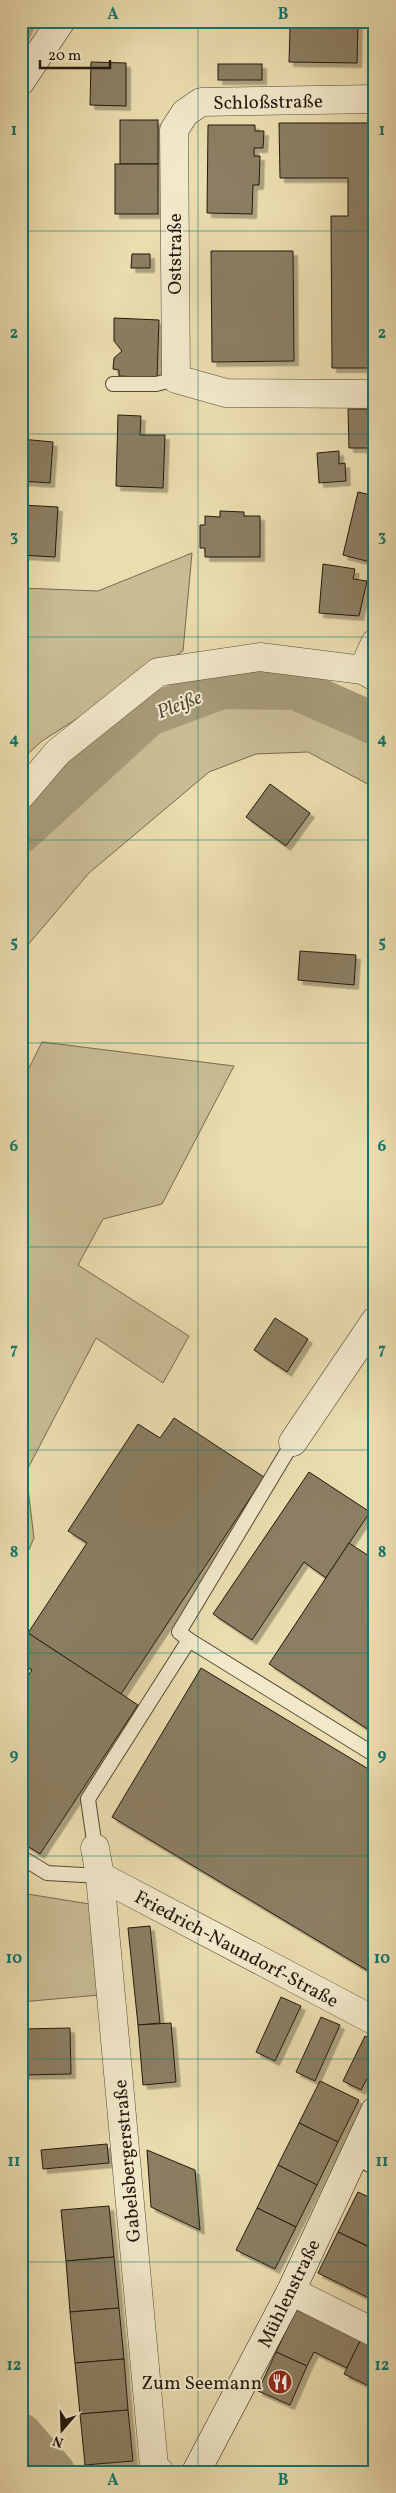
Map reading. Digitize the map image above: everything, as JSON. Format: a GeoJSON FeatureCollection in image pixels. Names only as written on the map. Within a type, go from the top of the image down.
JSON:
{"type":"FeatureCollection","features":[{"type":"Feature","properties":{"kind":"street"},"geometry":{"type":"LineString","coordinates":[[21,80],[61,21]]}},
{"type":"Feature","properties":{"kind":"street","name":"Schloßstraße"},"geometry":{"type":"LineString","coordinates":[[174,130],[185,113],[201,102],[375,99]]}},
{"type":"Feature","properties":{"kind":"street","name":"Oststraße"},"geometry":{"type":"LineString","coordinates":[[174,130],[176,379]]}},
{"type":"Feature","properties":{"kind":"street"},"geometry":{"type":"LineString","coordinates":[[176,379],[226,393],[375,394]]}},
{"type":"Feature","properties":{"kind":"street"},"geometry":{"type":"LineString","coordinates":[[21,795],[58,752],[158,672],[260,657],[369,674],[375,643]]}},
{"type":"Feature","properties":{"kind":"street"},"geometry":{"type":"LineString","coordinates":[[293,1442],[371,1334]]}},
{"type":"Feature","properties":{"kind":"street","name":"Gabelsbergerstraße"},"geometry":{"type":"LineString","coordinates":[[95,1848],[100,1876],[154,2466],[160,2472]]}},
{"type":"Feature","properties":{"kind":"street","name":"Friedrich-Naundorf-Straße"},"geometry":{"type":"LineString","coordinates":[[100,1876],[375,2021]]}},
{"type":"Feature","properties":{"kind":"street","name":"Mühlenstraße"},"geometry":{"type":"LineString","coordinates":[[196,2472],[290,2291],[364,2162],[375,2111]]}},
{"type":"Feature","properties":{"kind":"street"},"geometry":{"type":"LineString","coordinates":[[290,2291],[375,2333]]}},
{"type":"Feature","properties":{"kind":"lane"},"geometry":{"type":"LineString","coordinates":[[113,384],[156,384],[176,379]]}},
{"type":"Feature","properties":{"kind":"lane"},"geometry":{"type":"LineString","coordinates":[[293,1442],[179,1632],[375,1756]]}},
{"type":"Feature","properties":{"kind":"lane"},"geometry":{"type":"LineString","coordinates":[[95,1848],[88,1799],[189,1640]]}},
{"type":"Feature","properties":{"kind":"lane"},"geometry":{"type":"LineString","coordinates":[[21,1857],[47,1873],[100,1876]]}},
{"type":"Feature","properties":{"kind":"shaded area"},"geometry":{"type":"Polygon","coordinates":[[[192,553],[183,651],[42,741],[21,760],[21,588],[98,591],[192,553]]]}},
{"type":"Feature","properties":{"kind":"shaded area"},"geometry":{"type":"Polygon","coordinates":[[[222,688],[296,689],[375,724],[375,788],[308,752],[256,754],[209,772],[89,873],[21,953],[21,832],[149,715],[222,688]]]}},
{"type":"Feature","properties":{"kind":"shaded area"},"geometry":{"type":"Polygon","coordinates":[[[42,1042],[234,1066],[162,1204],[103,1219],[78,1265],[189,1336],[163,1383],[96,1338],[26,1472],[34,1538],[21,1568],[21,1084],[42,1042]]]}},
{"type":"Feature","properties":{"kind":"shaded area"},"geometry":{"type":"Polygon","coordinates":[[[21,1893],[102,1906],[111,1994],[21,2002],[21,1893]]]}},
{"type":"Feature","properties":{"kind":"building"},"geometry":{"type":"Polygon","coordinates":[[[21,21],[31,21],[21,42],[21,21]]]}},
{"type":"Feature","properties":{"kind":"building"},"geometry":{"type":"Polygon","coordinates":[[[285,21],[358,21],[357,63],[289,62],[290,28],[285,25],[285,21]]]}},
{"type":"Feature","properties":{"kind":"building"},"geometry":{"type":"Polygon","coordinates":[[[91,62],[126,63],[126,106],[90,105],[91,62]]]}},
{"type":"Feature","properties":{"kind":"building"},"geometry":{"type":"Polygon","coordinates":[[[218,64],[262,64],[262,80],[218,80],[218,64]]]}},
{"type":"Feature","properties":{"kind":"building"},"geometry":{"type":"Polygon","coordinates":[[[120,120],[158,120],[158,164],[120,164],[120,120]]]}},
{"type":"Feature","properties":{"kind":"building"},"geometry":{"type":"Polygon","coordinates":[[[279,123],[375,123],[375,368],[332,368],[331,216],[348,216],[348,178],[280,178],[279,123]]]}},
{"type":"Feature","properties":{"kind":"building"},"geometry":{"type":"Polygon","coordinates":[[[208,125],[255,125],[255,131],[264,131],[263,148],[254,148],[254,156],[260,156],[259,185],[253,185],[252,214],[207,213],[208,125]]]}},
{"type":"Feature","properties":{"kind":"building"},"geometry":{"type":"Polygon","coordinates":[[[115,164],[158,164],[158,214],[115,214],[115,164]]]}},
{"type":"Feature","properties":{"kind":"building"},"geometry":{"type":"Polygon","coordinates":[[[211,251],[293,251],[294,361],[212,362],[211,251]]]}},
{"type":"Feature","properties":{"kind":"building"},"geometry":{"type":"Polygon","coordinates":[[[132,254],[150,254],[150,268],[131,268],[132,254]]]}},
{"type":"Feature","properties":{"kind":"building"},"geometry":{"type":"Polygon","coordinates":[[[114,318],[159,320],[157,378],[119,376],[119,370],[113,369],[114,358],[122,351],[114,341],[114,318]]]}},
{"type":"Feature","properties":{"kind":"building"},"geometry":{"type":"Polygon","coordinates":[[[348,409],[375,409],[375,448],[349,448],[348,409]]]}},
{"type":"Feature","properties":{"kind":"building"},"geometry":{"type":"Polygon","coordinates":[[[118,415],[141,416],[140,435],[165,435],[163,488],[116,486],[118,415]]]}},
{"type":"Feature","properties":{"kind":"building"},"geometry":{"type":"Polygon","coordinates":[[[21,439],[53,442],[50,483],[21,481],[21,439]]]}},
{"type":"Feature","properties":{"kind":"building"},"geometry":{"type":"Polygon","coordinates":[[[339,451],[339,464],[345,463],[346,481],[319,483],[317,453],[339,451]]]}},
{"type":"Feature","properties":{"kind":"building"},"geometry":{"type":"Polygon","coordinates":[[[358,492],[375,496],[374,563],[343,555],[358,492]]]}},
{"type":"Feature","properties":{"kind":"building"},"geometry":{"type":"Polygon","coordinates":[[[21,505],[58,507],[55,557],[21,555],[21,505]]]}},
{"type":"Feature","properties":{"kind":"building"},"geometry":{"type":"Polygon","coordinates":[[[220,511],[244,512],[244,516],[260,516],[260,557],[205,557],[205,548],[200,548],[200,525],[205,525],[205,516],[220,517],[220,511]]]}},
{"type":"Feature","properties":{"kind":"building"},"geometry":{"type":"Polygon","coordinates":[[[323,564],[355,569],[353,579],[367,581],[359,616],[319,613],[323,564]]]}},
{"type":"Feature","properties":{"kind":"building"},"geometry":{"type":"Polygon","coordinates":[[[270,784],[310,813],[286,846],[246,817],[270,784]]]}},
{"type":"Feature","properties":{"kind":"building"},"geometry":{"type":"Polygon","coordinates":[[[300,951],[356,955],[354,985],[298,980],[300,951]]]}},
{"type":"Feature","properties":{"kind":"building"},"geometry":{"type":"Polygon","coordinates":[[[275,1318],[308,1339],[287,1372],[254,1350],[275,1318]]]}},
{"type":"Feature","properties":{"kind":"building"},"geometry":{"type":"Polygon","coordinates":[[[174,1418],[264,1477],[121,1694],[28,1633],[87,1543],[68,1531],[138,1424],[160,1438],[174,1418]]]}},
{"type":"Feature","properties":{"kind":"building"},"geometry":{"type":"Polygon","coordinates":[[[309,1472],[370,1512],[326,1578],[304,1562],[252,1640],[213,1614],[309,1472]]]}},
{"type":"Feature","properties":{"kind":"building"},"geometry":{"type":"Polygon","coordinates":[[[349,1543],[375,1560],[375,1734],[269,1664],[349,1543]]]}},
{"type":"Feature","properties":{"kind":"building"},"geometry":{"type":"Polygon","coordinates":[[[28,1633],[138,1705],[40,1854],[21,1842],[21,1686],[32,1670],[21,1663],[21,1643],[28,1633]]]}},
{"type":"Feature","properties":{"kind":"building"},"geometry":{"type":"Polygon","coordinates":[[[201,1668],[375,1773],[375,1975],[112,1817],[201,1668]]]}},
{"type":"Feature","properties":{"kind":"building"},"geometry":{"type":"Polygon","coordinates":[[[150,1926],[160,2023],[138,2025],[128,1928],[150,1926]]]}},
{"type":"Feature","properties":{"kind":"building"},"geometry":{"type":"Polygon","coordinates":[[[281,1997],[301,2006],[275,2061],[256,2052],[281,1997]]]}},
{"type":"Feature","properties":{"kind":"building"},"geometry":{"type":"Polygon","coordinates":[[[321,2017],[340,2025],[315,2081],[296,2072],[321,2017]]]}},
{"type":"Feature","properties":{"kind":"building"},"geometry":{"type":"Polygon","coordinates":[[[171,2023],[176,2082],[143,2085],[138,2025],[171,2023]]]}},
{"type":"Feature","properties":{"kind":"building"},"geometry":{"type":"Polygon","coordinates":[[[70,2028],[71,2074],[21,2075],[21,2029],[70,2028]]]}},
{"type":"Feature","properties":{"kind":"building"},"geometry":{"type":"Polygon","coordinates":[[[365,2036],[375,2041],[375,2064],[361,2090],[343,2081],[365,2036]]]}},
{"type":"Feature","properties":{"kind":"building"},"geometry":{"type":"Polygon","coordinates":[[[320,2081],[359,2100],[338,2142],[299,2123],[320,2081]]]}},
{"type":"Feature","properties":{"kind":"building"},"geometry":{"type":"Polygon","coordinates":[[[299,2123],[338,2142],[317,2185],[278,2165],[299,2123]]]}},
{"type":"Feature","properties":{"kind":"building"},"geometry":{"type":"Polygon","coordinates":[[[107,2144],[109,2163],[43,2169],[41,2150],[107,2144]]]}},
{"type":"Feature","properties":{"kind":"building"},"geometry":{"type":"Polygon","coordinates":[[[147,2150],[195,2170],[200,2230],[151,2207],[147,2150]]]}},
{"type":"Feature","properties":{"kind":"building"},"geometry":{"type":"Polygon","coordinates":[[[278,2165],[317,2185],[296,2227],[257,2208],[278,2165]]]}},
{"type":"Feature","properties":{"kind":"building"},"geometry":{"type":"Polygon","coordinates":[[[358,2192],[375,2200],[375,2232],[368,2246],[338,2232],[358,2192]]]}},
{"type":"Feature","properties":{"kind":"building"},"geometry":{"type":"Polygon","coordinates":[[[109,2206],[114,2257],[66,2261],[61,2210],[109,2206]]]}},
{"type":"Feature","properties":{"kind":"building"},"geometry":{"type":"Polygon","coordinates":[[[257,2208],[296,2227],[275,2269],[236,2250],[257,2208]]]}},
{"type":"Feature","properties":{"kind":"building"},"geometry":{"type":"Polygon","coordinates":[[[338,2232],[375,2250],[375,2301],[318,2273],[338,2232]]]}},
{"type":"Feature","properties":{"kind":"building"},"geometry":{"type":"Polygon","coordinates":[[[114,2257],[119,2308],[70,2312],[66,2261],[114,2257]]]}},
{"type":"Feature","properties":{"kind":"building"},"geometry":{"type":"Polygon","coordinates":[[[119,2308],[124,2359],[75,2363],[70,2312],[119,2308]]]}},
{"type":"Feature","properties":{"kind":"building"},"geometry":{"type":"Polygon","coordinates":[[[296,2309],[361,2339],[347,2368],[314,2352],[307,2366],[276,2352],[296,2309]]]}},
{"type":"Feature","properties":{"kind":"building"},"geometry":{"type":"Polygon","coordinates":[[[361,2339],[375,2346],[375,2389],[344,2374],[361,2339]]]}},
{"type":"Feature","properties":{"kind":"building"},"geometry":{"type":"Polygon","coordinates":[[[276,2352],[307,2366],[290,2405],[258,2391],[276,2352]]]}},
{"type":"Feature","properties":{"kind":"building"},"geometry":{"type":"Polygon","coordinates":[[[124,2359],[128,2410],[80,2414],[75,2363],[124,2359]]]}},
{"type":"Feature","properties":{"kind":"building"},"geometry":{"type":"Polygon","coordinates":[[[128,2410],[133,2461],[85,2465],[80,2414],[128,2410]]]}},
{"type":"Feature","properties":{"kind":"waterway","name":"Pleiße"},"geometry":{"type":"LineString","coordinates":[[21,832],[149,715],[222,688],[296,689],[375,724]]}},
{"type":"Feature","properties":{"kind":"waterway","name":"Pleiße"},"geometry":{"type":"LineString","coordinates":[[21,2434],[54,2472]]}},
{"type":"Feature","properties":{"kind":"place","name":"Zum Seemann"},"geometry":{"type":"Point","coordinates":[280,2382]}}]}
